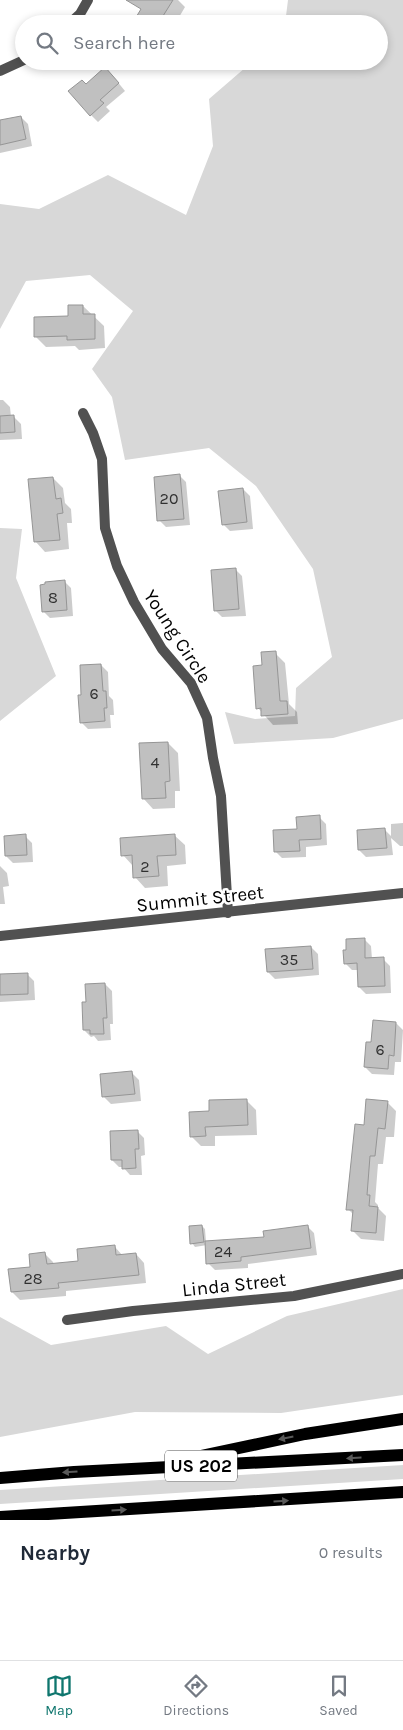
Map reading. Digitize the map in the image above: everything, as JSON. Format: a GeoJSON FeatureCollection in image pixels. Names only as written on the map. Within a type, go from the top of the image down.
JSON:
{"type":"FeatureCollection","features":[{"type":"Feature","properties":{"kind":"main road"},"geometry":{"type":"LineString","coordinates":[[140,1469],[296,1436],[403,1419]]}},
{"type":"Feature","properties":{"kind":"main road","name":"US 202"},"geometry":{"type":"LineString","coordinates":[[0,1478],[74,1472],[403,1455]]}},
{"type":"Feature","properties":{"kind":"main road","name":"US 202"},"geometry":{"type":"LineString","coordinates":[[0,1517],[403,1492]]}},
{"type":"Feature","properties":{"kind":"street"},"geometry":{"type":"LineString","coordinates":[[79,15],[88,0]]}},
{"type":"Feature","properties":{"kind":"street"},"geometry":{"type":"LineString","coordinates":[[0,71],[15,64]]}},
{"type":"Feature","properties":{"kind":"street","name":"Young Circle"},"geometry":{"type":"LineString","coordinates":[[83,413],[93,433],[102,459],[105,528],[117,566],[134,602],[162,650],[191,683],[207,718],[221,796],[228,913]]}},
{"type":"Feature","properties":{"kind":"street","name":"Summit Street"},"geometry":{"type":"LineString","coordinates":[[0,936],[403,893]]}},
{"type":"Feature","properties":{"kind":"street","name":"Linda Street"},"geometry":{"type":"LineString","coordinates":[[67,1320],[133,1311],[294,1296],[403,1274]]}},
{"type":"Feature","properties":{"kind":"shaded area"},"geometry":{"type":"Polygon","coordinates":[[[288,0],[403,0],[403,719],[333,738],[234,744],[225,712],[255,719],[295,716],[296,688],[332,657],[313,569],[256,486],[209,448],[125,460],[112,397],[92,369],[133,311],[90,275],[26,281],[0,329],[0,204],[39,209],[108,175],[186,215],[213,146],[209,99],[243,70],[388,70],[388,15],[286,15],[288,0]]]}},
{"type":"Feature","properties":{"kind":"shaded area"},"geometry":{"type":"Polygon","coordinates":[[[0,528],[22,529],[16,578],[56,676],[0,721],[0,528]]]}},
{"type":"Feature","properties":{"kind":"shaded area"},"geometry":{"type":"Polygon","coordinates":[[[403,1289],[403,1395],[281,1413],[135,1412],[0,1437],[0,1317],[51,1345],[166,1326],[208,1354],[287,1316],[403,1289]]]}},
{"type":"Feature","properties":{"kind":"shaded area"},"geometry":{"type":"Polygon","coordinates":[[[403,1465],[403,1479],[0,1504],[0,1490],[403,1465]]]}},
{"type":"Feature","properties":{"kind":"building"},"geometry":{"type":"Polygon","coordinates":[[[126,0],[173,0],[164,15],[137,15],[141,9],[126,0]]]}},
{"type":"Feature","properties":{"kind":"building"},"geometry":{"type":"Polygon","coordinates":[[[102,70],[108,70],[119,83],[100,100],[104,103],[90,116],[68,91],[82,80],[86,84],[102,70]]]}},
{"type":"Feature","properties":{"kind":"building"},"geometry":{"type":"Polygon","coordinates":[[[21,116],[26,139],[0,145],[0,120],[21,116]]]}},
{"type":"Feature","properties":{"kind":"building"},"geometry":{"type":"Polygon","coordinates":[[[68,305],[83,305],[83,314],[95,314],[95,339],[67,340],[67,336],[34,337],[34,317],[68,316],[68,305]]]}},
{"type":"Feature","properties":{"kind":"building"},"geometry":{"type":"Polygon","coordinates":[[[14,415],[15,432],[0,433],[0,416],[14,415]]]}},
{"type":"Feature","properties":{"kind":"building"},"geometry":{"type":"Polygon","coordinates":[[[180,474],[184,519],[157,521],[154,477],[180,474]]]}},
{"type":"Feature","properties":{"kind":"building"},"geometry":{"type":"Polygon","coordinates":[[[53,477],[56,499],[61,498],[63,513],[57,514],[60,540],[34,542],[28,479],[53,477]]]}},
{"type":"Feature","properties":{"kind":"building"},"geometry":{"type":"Polygon","coordinates":[[[243,488],[247,522],[222,525],[218,491],[243,488]]]}},
{"type":"Feature","properties":{"kind":"building"},"geometry":{"type":"Polygon","coordinates":[[[236,568],[239,609],[214,611],[211,570],[236,568]]]}},
{"type":"Feature","properties":{"kind":"building"},"geometry":{"type":"Polygon","coordinates":[[[65,580],[67,610],[42,612],[40,585],[45,584],[45,582],[65,580]]]}},
{"type":"Feature","properties":{"kind":"building"},"geometry":{"type":"Polygon","coordinates":[[[276,651],[280,701],[287,701],[288,714],[261,716],[261,708],[256,709],[253,666],[262,665],[261,652],[276,651]]]}},
{"type":"Feature","properties":{"kind":"building"},"geometry":{"type":"Polygon","coordinates":[[[101,664],[103,691],[106,691],[107,708],[104,708],[105,721],[80,723],[78,695],[81,695],[80,665],[101,664]]]}},
{"type":"Feature","properties":{"kind":"building"},"geometry":{"type":"Polygon","coordinates":[[[168,742],[170,781],[165,782],[166,798],[142,799],[139,743],[168,742]]]}},
{"type":"Feature","properties":{"kind":"building"},"geometry":{"type":"Polygon","coordinates":[[[320,815],[321,839],[299,840],[300,851],[274,852],[273,830],[297,829],[296,817],[320,815]]]}},
{"type":"Feature","properties":{"kind":"building"},"geometry":{"type":"Polygon","coordinates":[[[385,828],[387,848],[358,850],[357,830],[385,828]]]}},
{"type":"Feature","properties":{"kind":"building"},"geometry":{"type":"Polygon","coordinates":[[[26,834],[27,855],[5,856],[4,836],[26,834]]]}},
{"type":"Feature","properties":{"kind":"building"},"geometry":{"type":"Polygon","coordinates":[[[175,834],[176,855],[157,856],[159,876],[133,878],[132,855],[121,856],[120,838],[175,834]]]}},
{"type":"Feature","properties":{"kind":"building"},"geometry":{"type":"Polygon","coordinates":[[[365,938],[365,958],[384,957],[385,986],[358,987],[357,963],[344,964],[343,950],[346,950],[346,939],[365,938]]]}},
{"type":"Feature","properties":{"kind":"building"},"geometry":{"type":"Polygon","coordinates":[[[311,946],[313,969],[267,972],[265,949],[311,946]]]}},
{"type":"Feature","properties":{"kind":"building"},"geometry":{"type":"Polygon","coordinates":[[[28,973],[28,994],[0,995],[0,974],[28,973]]]}},
{"type":"Feature","properties":{"kind":"building"},"geometry":{"type":"Polygon","coordinates":[[[105,983],[107,1018],[103,1018],[104,1034],[90,1034],[90,1030],[83,1030],[82,1002],[86,1002],[85,984],[105,983]]]}},
{"type":"Feature","properties":{"kind":"building"},"geometry":{"type":"Polygon","coordinates":[[[373,1020],[396,1022],[394,1056],[389,1055],[388,1069],[364,1067],[366,1042],[371,1042],[373,1020]]]}},
{"type":"Feature","properties":{"kind":"building"},"geometry":{"type":"Polygon","coordinates":[[[132,1071],[135,1094],[102,1097],[100,1074],[132,1071]]]}},
{"type":"Feature","properties":{"kind":"building"},"geometry":{"type":"Polygon","coordinates":[[[247,1099],[248,1125],[205,1127],[206,1136],[190,1137],[189,1112],[209,1111],[209,1100],[247,1099]]]}},
{"type":"Feature","properties":{"kind":"building"},"geometry":{"type":"Polygon","coordinates":[[[366,1099],[388,1101],[385,1129],[378,1128],[375,1156],[370,1156],[367,1195],[370,1195],[369,1206],[378,1207],[376,1233],[351,1231],[353,1210],[346,1210],[355,1124],[364,1125],[366,1099]]]}},
{"type":"Feature","properties":{"kind":"building"},"geometry":{"type":"Polygon","coordinates":[[[138,1130],[139,1149],[135,1149],[136,1168],[122,1169],[122,1160],[111,1160],[110,1131],[138,1130]]]}},
{"type":"Feature","properties":{"kind":"building"},"geometry":{"type":"Polygon","coordinates":[[[202,1225],[204,1242],[190,1244],[189,1226],[202,1225]]]}},
{"type":"Feature","properties":{"kind":"building"},"geometry":{"type":"Polygon","coordinates":[[[308,1225],[311,1248],[241,1257],[241,1261],[206,1264],[205,1241],[264,1237],[263,1231],[308,1225]]]}},
{"type":"Feature","properties":{"kind":"building"},"geometry":{"type":"Polygon","coordinates":[[[115,1245],[116,1255],[136,1253],[139,1275],[58,1283],[59,1288],[11,1292],[8,1269],[30,1267],[29,1254],[45,1252],[47,1264],[78,1261],[77,1249],[115,1245]]]}}]}
